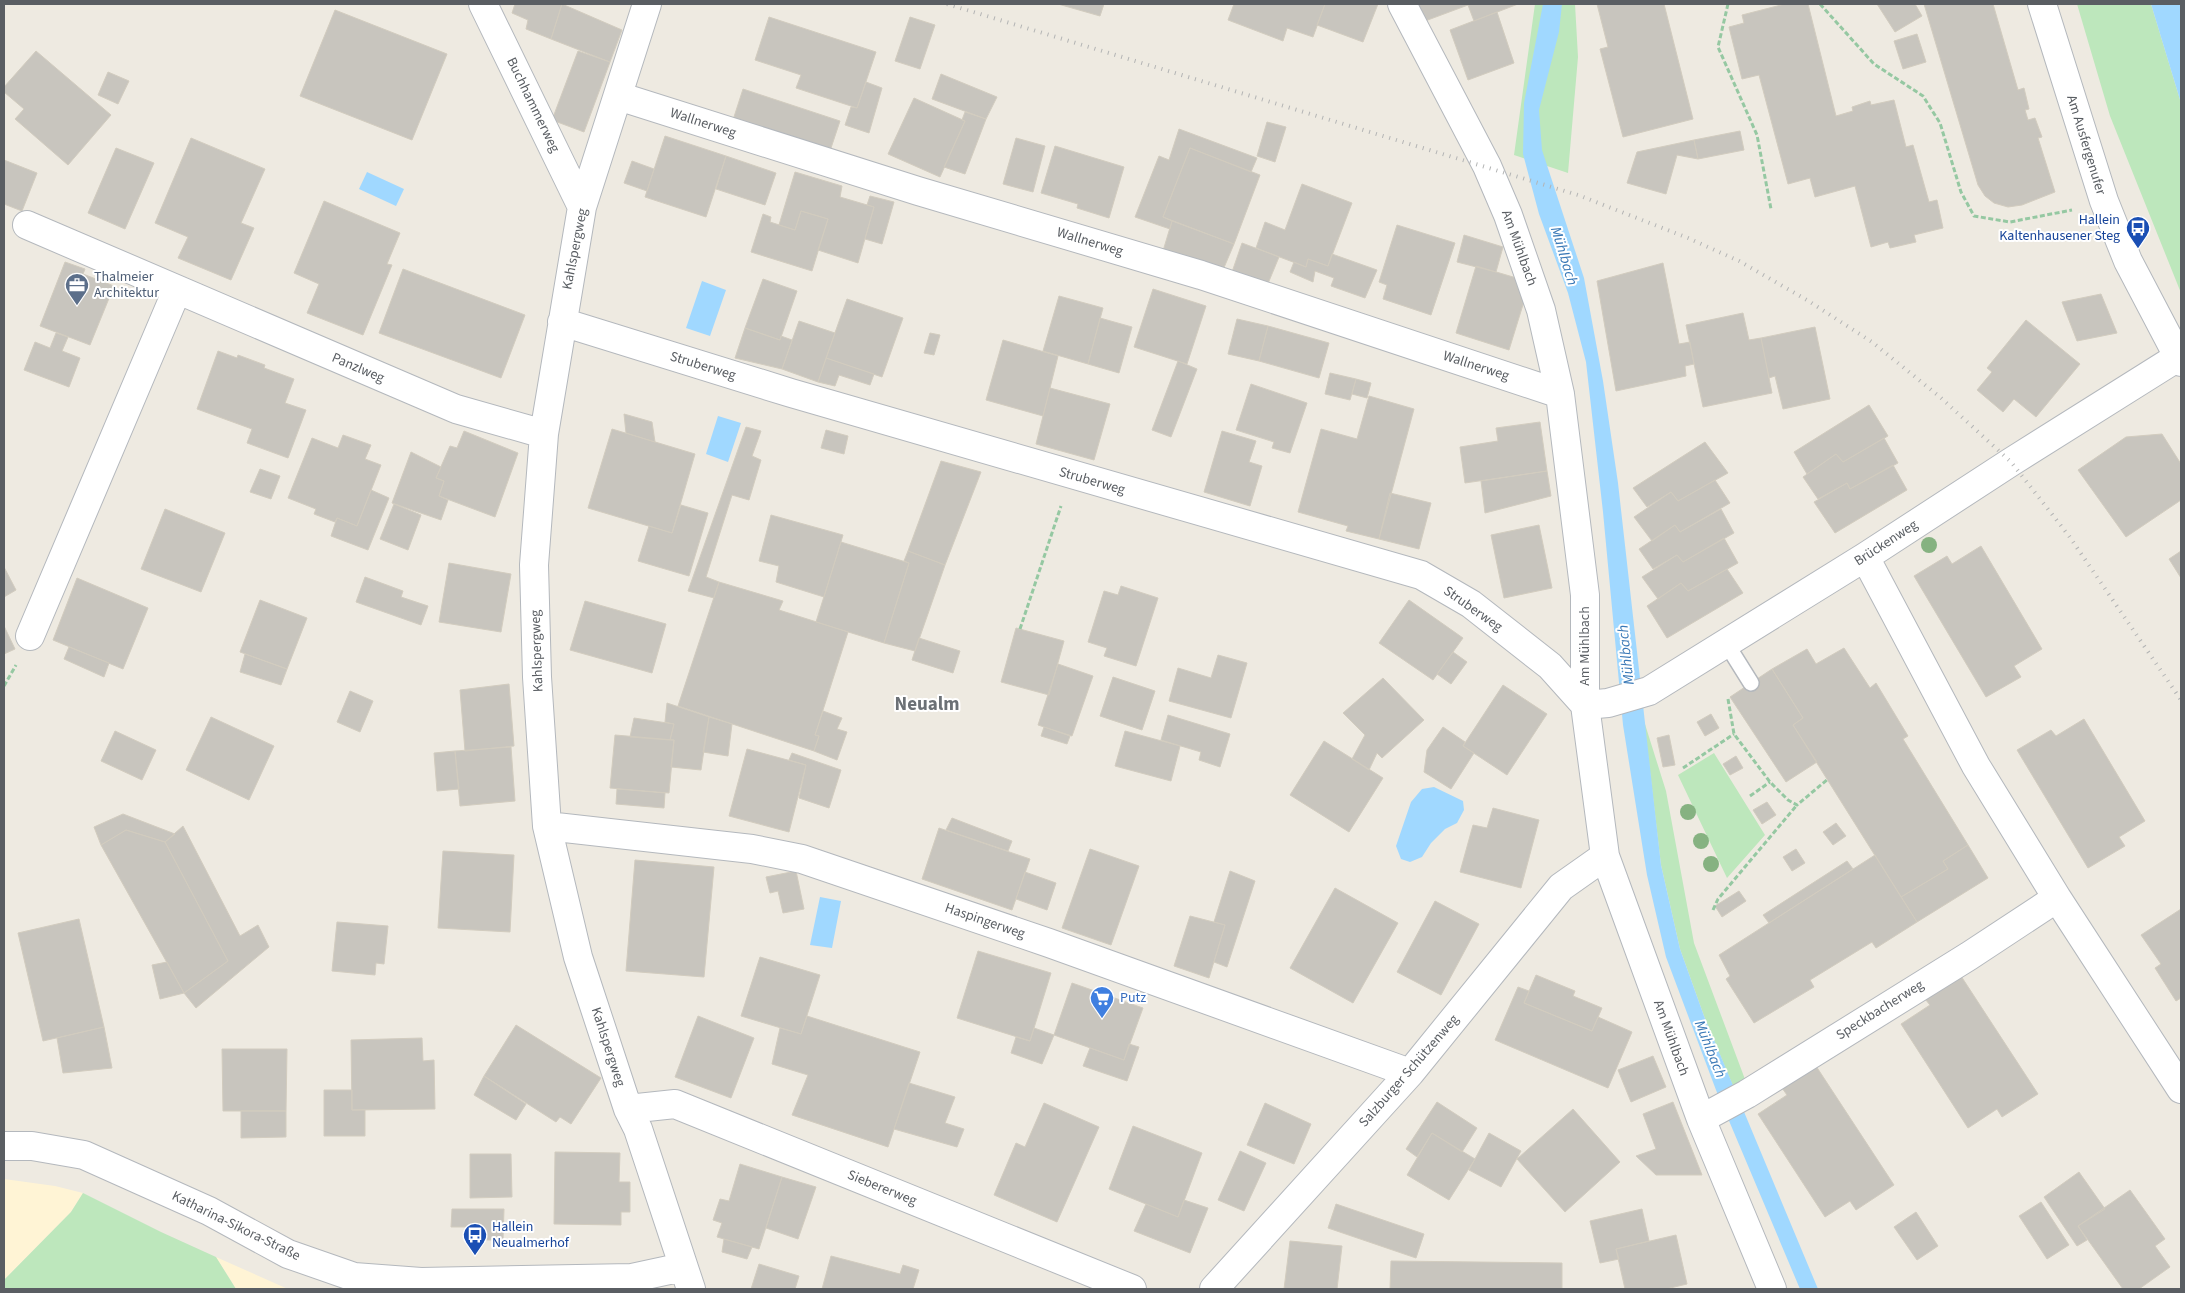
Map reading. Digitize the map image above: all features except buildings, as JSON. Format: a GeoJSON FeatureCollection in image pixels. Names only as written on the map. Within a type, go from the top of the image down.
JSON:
{"type":"FeatureCollection","features":[{"type":"Feature","properties":{"kind":"street","name":"Buchhammerweg"},"geometry":{"type":"LineString","coordinates":[[483,4],[582,207]]}},
{"type":"Feature","properties":{"kind":"street","name":"Kahlspergweg"},"geometry":{"type":"LineString","coordinates":[[647,4],[582,207],[562,322],[544,434],[534,565],[537,677],[547,826],[578,957],[628,1109],[638,1129],[687,1278]]}},
{"type":"Feature","properties":{"kind":"street","name":"Am Mühlbach"},"geometry":{"type":"LineString","coordinates":[[1402,4],[1487,166],[1508,215],[1541,310],[1560,394],[1585,595],[1597,704],[1605,856],[1710,1114],[1772,1289]]}},
{"type":"Feature","properties":{"kind":"street","name":"Am Ausfergenufer"},"geometry":{"type":"LineString","coordinates":[[2042,4],[2104,201],[2128,261],[2180,359]]}},
{"type":"Feature","properties":{"kind":"street","name":"Wallnerweg"},"geometry":{"type":"LineString","coordinates":[[618,96],[918,191],[1201,275],[1560,394]]}},
{"type":"Feature","properties":{"kind":"street","name":"Panzlweg"},"geometry":{"type":"LineString","coordinates":[[27,225],[456,409],[544,434]]}},
{"type":"Feature","properties":{"kind":"street"},"geometry":{"type":"LineString","coordinates":[[30,636],[177,290]]}},
{"type":"Feature","properties":{"kind":"street","name":"Struberweg"},"geometry":{"type":"LineString","coordinates":[[562,322],[791,393],[1421,575],[1471,604],[1597,704]]}},
{"type":"Feature","properties":{"kind":"street","name":"Brückenweg"},"geometry":{"type":"LineString","coordinates":[[1597,704],[1649,691],[2180,359]]}},
{"type":"Feature","properties":{"kind":"street"},"geometry":{"type":"LineString","coordinates":[[1865,557],[1967,750],[2057,898],[2181,1089]]}},
{"type":"Feature","properties":{"kind":"street","name":"Haspingerweg"},"geometry":{"type":"LineString","coordinates":[[547,826],[752,849],[802,860],[1049,943],[1410,1073]]}},
{"type":"Feature","properties":{"kind":"street","name":"Salzburger Schützenweg"},"geometry":{"type":"LineString","coordinates":[[1214,1289],[1410,1073],[1562,887],[1605,856]]}},
{"type":"Feature","properties":{"kind":"street","name":"Speckbacherweg"},"geometry":{"type":"LineString","coordinates":[[1710,1114],[1747,1094],[1969,956],[2057,898]]}},
{"type":"Feature","properties":{"kind":"street","name":"Siebererweg"},"geometry":{"type":"LineString","coordinates":[[628,1109],[675,1104],[1132,1289]]}},
{"type":"Feature","properties":{"kind":"street","name":"Katharina-Sikora-Straße"},"geometry":{"type":"LineString","coordinates":[[4,1146],[32,1146],[84,1156],[209,1211],[288,1254],[354,1277],[430,1282],[687,1278]]}},
{"type":"Feature","properties":{"kind":"lane"},"geometry":{"type":"LineString","coordinates":[[1719,647],[1751,683]]}},
{"type":"Feature","properties":{"kind":"path"},"geometry":{"type":"LineString","coordinates":[[1728,4],[1718,48],[1756,135],[1772,209]]}},
{"type":"Feature","properties":{"kind":"path"},"geometry":{"type":"LineString","coordinates":[[1820,4],[1874,64],[1923,96],[1940,123],[1961,192],[1974,216],[2010,222],[2060,214],[2104,201]]}},
{"type":"Feature","properties":{"kind":"path"},"geometry":{"type":"LineString","coordinates":[[1020,629],[1072,475]]}},
{"type":"Feature","properties":{"kind":"path"},"geometry":{"type":"LineString","coordinates":[[1719,647],[1734,734],[1770,782],[1788,800],[1797,805]]}},
{"type":"Feature","properties":{"kind":"path"},"geometry":{"type":"LineString","coordinates":[[1683,768],[1734,734]]}},
{"type":"Feature","properties":{"kind":"path"},"geometry":{"type":"LineString","coordinates":[[1712,910],[1718,899],[1797,805],[1828,779]]}},
{"type":"Feature","properties":{"kind":"path"},"geometry":{"type":"LineString","coordinates":[[1750,796],[1770,782]]}},
{"type":"Feature","properties":{"kind":"shaded area"},"geometry":{"type":"Polygon","coordinates":[[[4,1179],[55,1186],[83,1193],[71,1212],[4,1280],[4,1179]]]}},
{"type":"Feature","properties":{"kind":"shaded area"},"geometry":{"type":"Polygon","coordinates":[[[216,1257],[288,1289],[236,1289],[216,1257]]]}},
{"type":"Feature","properties":{"kind":"green space"},"geometry":{"type":"Polygon","coordinates":[[[1535,4],[1575,4],[1578,57],[1568,173],[1514,155],[1535,4]]]}},
{"type":"Feature","properties":{"kind":"green space"},"geometry":{"type":"Polygon","coordinates":[[[2077,4],[2151,4],[2181,103],[2181,293],[2110,116],[2077,4]]]}},
{"type":"Feature","properties":{"kind":"green space"},"geometry":{"type":"Polygon","coordinates":[[[1644,721],[1666,791],[1694,943],[1746,1082],[1733,1086],[1704,1016],[1680,949],[1661,865],[1644,721]]]}},
{"type":"Feature","properties":{"kind":"green space"},"geometry":{"type":"Polygon","coordinates":[[[1714,753],[1765,835],[1727,878],[1678,775],[1714,753]]]}},
{"type":"Feature","properties":{"kind":"green space"},"geometry":{"type":"Polygon","coordinates":[[[83,1193],[216,1257],[236,1289],[4,1289],[4,1280],[71,1212],[83,1193]]]}},
{"type":"Feature","properties":{"kind":"water","name":"Mühlbach"},"geometry":{"type":"Polygon","coordinates":[[[1543,4],[1562,4],[1559,32],[1539,110],[1542,150],[1584,278],[1603,381],[1618,483],[1661,865],[1680,949],[1704,1016],[1818,1289],[1800,1289],[1716,1090],[1666,957],[1647,875],[1623,725],[1603,512],[1586,362],[1568,293],[1539,214],[1523,154],[1524,103],[1543,4]]]}},
{"type":"Feature","properties":{"kind":"water"},"geometry":{"type":"Polygon","coordinates":[[[2151,4],[2181,4],[2181,103],[2151,4]]]}},
{"type":"Feature","properties":{"kind":"water"},"geometry":{"type":"Polygon","coordinates":[[[367,172],[404,189],[396,206],[359,189],[367,172]]]}},
{"type":"Feature","properties":{"kind":"water"},"geometry":{"type":"Polygon","coordinates":[[[702,281],[726,290],[710,336],[686,328],[702,281]]]}},
{"type":"Feature","properties":{"kind":"water"},"geometry":{"type":"Polygon","coordinates":[[[718,416],[741,423],[728,462],[706,454],[718,416]]]}},
{"type":"Feature","properties":{"kind":"water"},"geometry":{"type":"Polygon","coordinates":[[[1434,787],[1463,801],[1464,810],[1457,823],[1445,829],[1431,843],[1422,857],[1410,862],[1401,859],[1396,846],[1411,802],[1422,789],[1434,787]]]}},
{"type":"Feature","properties":{"kind":"water"},"geometry":{"type":"Polygon","coordinates":[[[820,897],[841,901],[832,948],[810,945],[820,897]]]}},
{"type":"Feature","properties":{"kind":"railway"},"geometry":{"type":"LineString","coordinates":[[947,4],[1578,195],[1688,238],[1739,261],[1807,300],[1872,342],[1940,397],[2011,462],[2069,536],[2181,700]]}},
{"type":"Feature","properties":{"kind":"place","name":"Hallein Kaltenhausener Steg"},"geometry":{"type":"Point","coordinates":[2138,249]}},
{"type":"Feature","properties":{"kind":"place","name":"Thalmeier Architektur"},"geometry":{"type":"Point","coordinates":[77,306]}},
{"type":"Feature","properties":{"kind":"place","name":"Putz"},"geometry":{"type":"Point","coordinates":[1102,1019]}},
{"type":"Feature","properties":{"kind":"place","name":"Hallein Neualmerhof"},"geometry":{"type":"Point","coordinates":[475,1256]}},
{"type":"Feature","properties":{"kind":"district","name":"Neualm"},"geometry":{"type":"Point","coordinates":[927,704]}}]}
